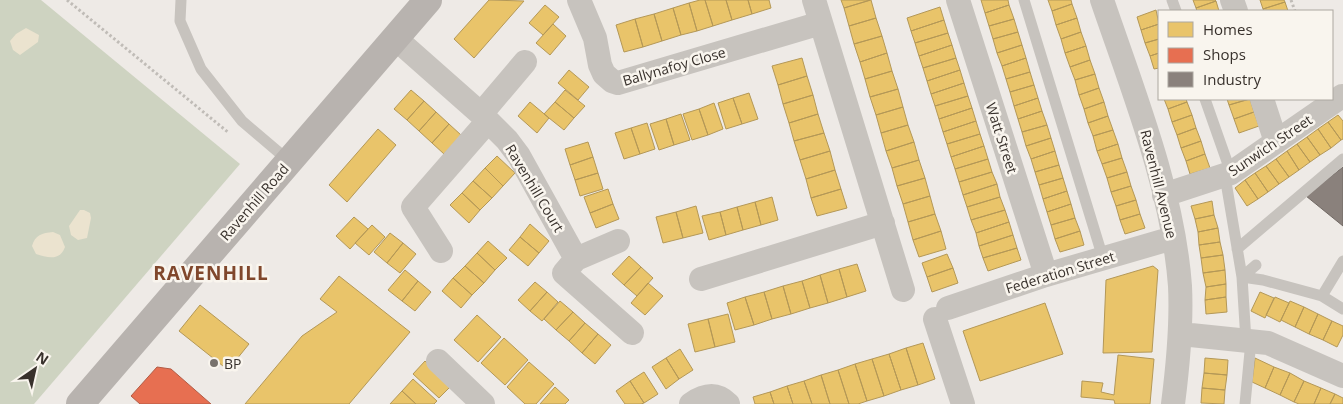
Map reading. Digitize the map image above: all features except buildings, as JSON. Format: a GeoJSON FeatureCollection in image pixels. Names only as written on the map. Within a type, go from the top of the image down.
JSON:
{"type":"FeatureCollection","features":[{"type":"Feature","properties":{"kind":"main road","name":"Ravenhill Road"},"geometry":{"type":"LineString","coordinates":[[85,402],[428,0]]}},
{"type":"Feature","properties":{"kind":"street","name":"Ballynafoy Close"},"geometry":{"type":"LineString","coordinates":[[579,0],[595,38],[600,65],[604,74],[612,81],[618,83],[822,23]]}},
{"type":"Feature","properties":{"kind":"street"},"geometry":{"type":"LineString","coordinates":[[814,0],[903,290]]}},
{"type":"Feature","properties":{"kind":"street","name":"Watt Street"},"geometry":{"type":"LineString","coordinates":[[958,0],[1046,275]]}},
{"type":"Feature","properties":{"kind":"street","name":"Ravenhill Avenue"},"geometry":{"type":"LineString","coordinates":[[1102,0],[1141,114],[1164,195],[1173,238],[1180,285],[1181,334],[1173,404]]}},
{"type":"Feature","properties":{"kind":"street","name":"Ravenhill Court"},"geometry":{"type":"LineString","coordinates":[[395,38],[507,140],[519,156],[576,259]]}},
{"type":"Feature","properties":{"kind":"street"},"geometry":{"type":"LineString","coordinates":[[441,250],[413,207],[485,118],[525,62]]}},
{"type":"Feature","properties":{"kind":"street","name":"Sunwich Street"},"geometry":{"type":"LineString","coordinates":[[1164,195],[1228,175],[1343,96]]}},
{"type":"Feature","properties":{"kind":"street"},"geometry":{"type":"LineString","coordinates":[[1262,100],[1276,142]]}},
{"type":"Feature","properties":{"kind":"street"},"geometry":{"type":"LineString","coordinates":[[701,279],[883,223]]}},
{"type":"Feature","properties":{"kind":"street","name":"Federation Street"},"geometry":{"type":"LineString","coordinates":[[963,404],[941,314],[1046,275],[1173,238]]}},
{"type":"Feature","properties":{"kind":"street"},"geometry":{"type":"LineString","coordinates":[[618,241],[576,259],[564,273],[632,333]]}},
{"type":"Feature","properties":{"kind":"street"},"geometry":{"type":"LineString","coordinates":[[1181,334],[1268,343],[1342,373]]}},
{"type":"Feature","properties":{"kind":"street"},"geometry":{"type":"LineString","coordinates":[[438,361],[482,404]]}},
{"type":"Feature","properties":{"kind":"street"},"geometry":{"type":"LineString","coordinates":[[690,404],[700,398],[715,396],[722,398],[728,404]]}},
{"type":"Feature","properties":{"kind":"lane"},"geometry":{"type":"LineString","coordinates":[[181,0],[180,21],[200,69],[242,121],[289,161]]}},
{"type":"Feature","properties":{"kind":"lane"},"geometry":{"type":"LineString","coordinates":[[1024,0],[1103,258]]}},
{"type":"Feature","properties":{"kind":"lane"},"geometry":{"type":"LineString","coordinates":[[1205,100],[1228,175],[1242,277],[1248,341],[1248,403]]}},
{"type":"Feature","properties":{"kind":"lane"},"geometry":{"type":"LineString","coordinates":[[1237,249],[1343,159]]}},
{"type":"Feature","properties":{"kind":"lane"},"geometry":{"type":"LineString","coordinates":[[1322,296],[1343,261]]}},
{"type":"Feature","properties":{"kind":"lane"},"geometry":{"type":"LineString","coordinates":[[1242,277],[1256,265]]}},
{"type":"Feature","properties":{"kind":"lane"},"geometry":{"type":"LineString","coordinates":[[1242,277],[1263,280],[1322,296],[1343,309]]}},
{"type":"Feature","properties":{"kind":"path"},"geometry":{"type":"LineString","coordinates":[[67,0],[236,138]]}},
{"type":"Feature","properties":{"kind":"green space"},"geometry":{"type":"Polygon","coordinates":[[[0,0],[41,0],[240,164],[34,404],[0,404],[0,0]]]}},
{"type":"Feature","properties":{"kind":"sand"},"geometry":{"type":"Polygon","coordinates":[[[26,28],[39,35],[38,42],[20,55],[13,50],[10,41],[16,34],[26,28]]]}},
{"type":"Feature","properties":{"kind":"sand"},"geometry":{"type":"Polygon","coordinates":[[[80,210],[90,213],[91,218],[87,238],[78,240],[71,235],[69,226],[80,210]]]}},
{"type":"Feature","properties":{"kind":"sand"},"geometry":{"type":"Polygon","coordinates":[[[53,232],[60,235],[65,247],[60,255],[45,257],[36,254],[32,246],[35,239],[42,234],[53,232]]]}},
{"type":"Feature","properties":{"kind":"place","name":"BP"},"geometry":{"type":"Point","coordinates":[214,363]}},
{"type":"Feature","properties":{"kind":"district","name":"RAVENHILL"},"geometry":{"type":"Point","coordinates":[211,273]}}]}
